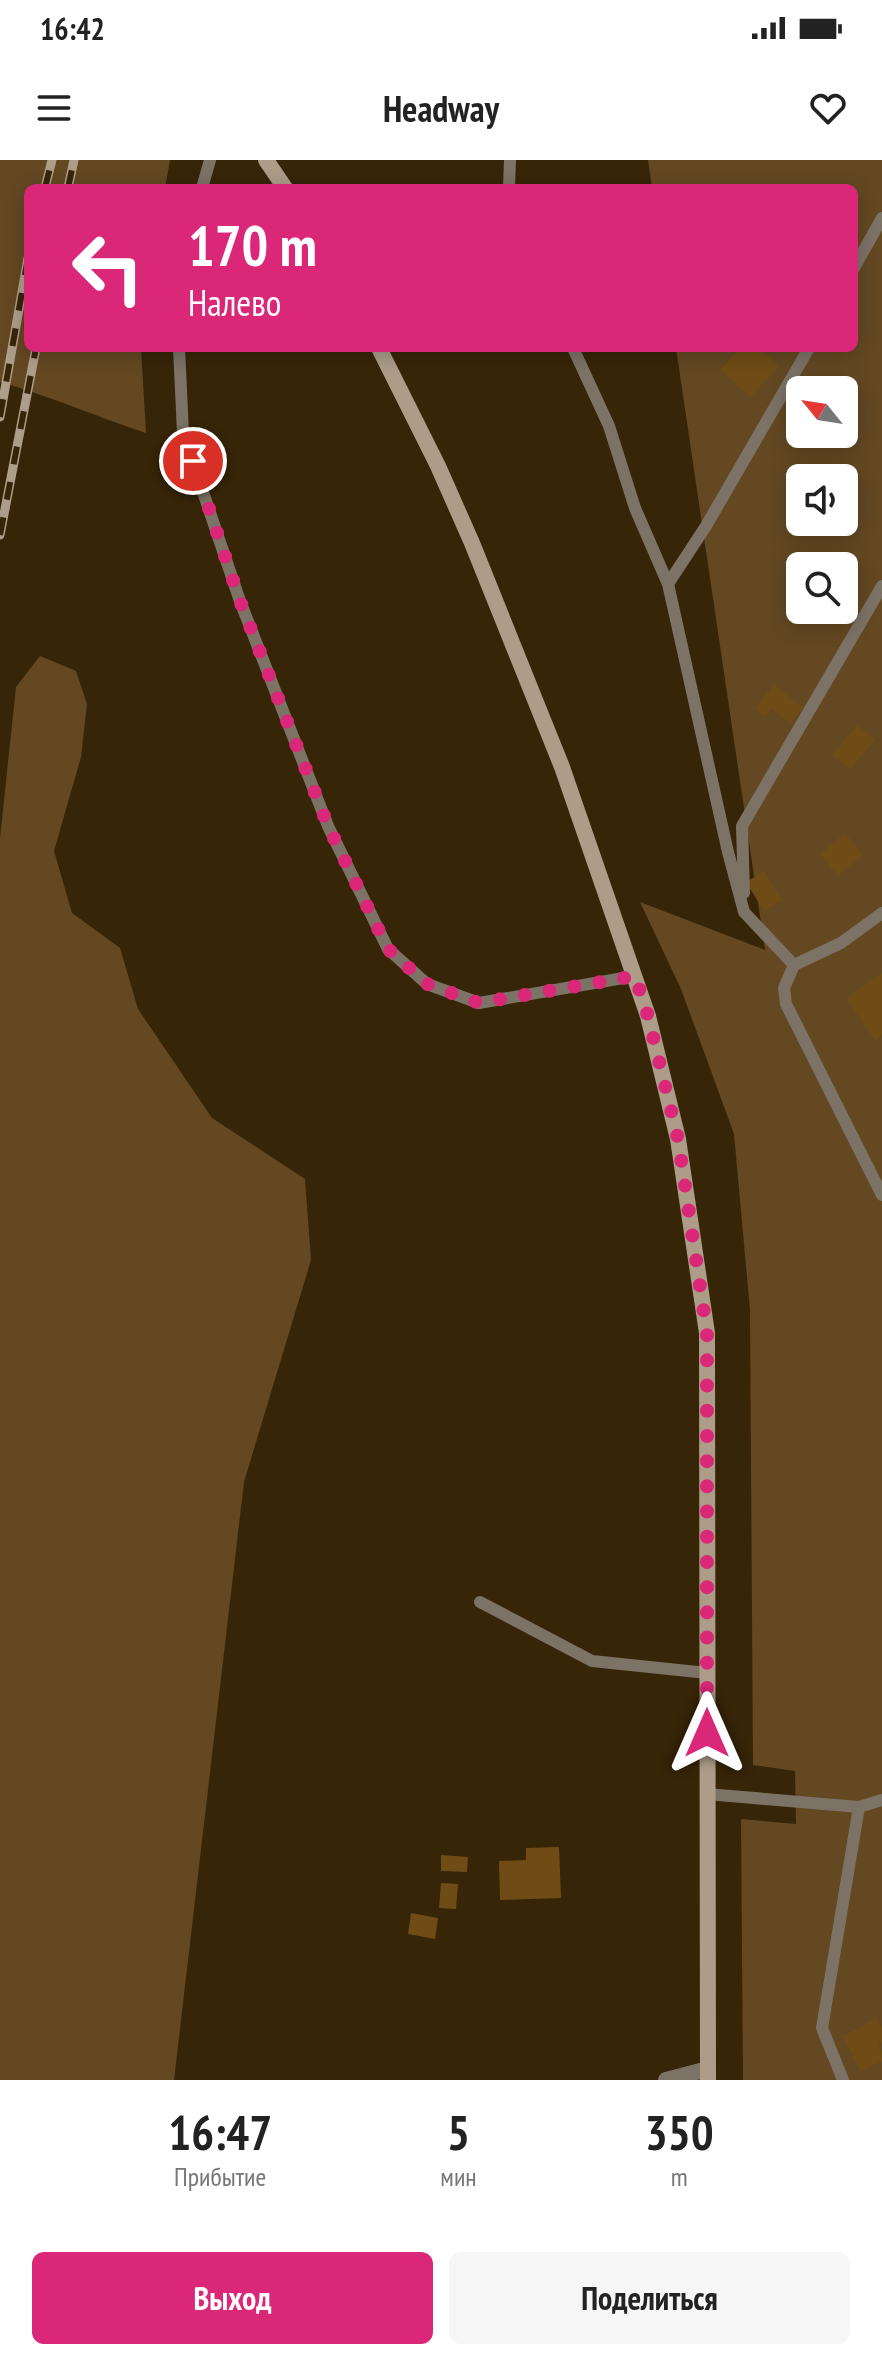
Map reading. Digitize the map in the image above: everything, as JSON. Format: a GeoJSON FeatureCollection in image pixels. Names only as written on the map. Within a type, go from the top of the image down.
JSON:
{"type":"FeatureCollection","features":[{"type":"Feature","properties":{"kind":"main road"},"geometry":{"type":"LineString","coordinates":[[266,160],[282,184]]}},
{"type":"Feature","properties":{"kind":"main road"},"geometry":{"type":"LineString","coordinates":[[381,352],[438,466],[472,543],[562,767],[648,1016],[678,1139],[707,1333],[708,2075]]}},
{"type":"Feature","properties":{"kind":"street"},"geometry":{"type":"LineString","coordinates":[[666,2080],[708,2075]]}},
{"type":"Feature","properties":{"kind":"lane"},"geometry":{"type":"LineString","coordinates":[[203,184],[210,160]]}},
{"type":"Feature","properties":{"kind":"lane"},"geometry":{"type":"LineString","coordinates":[[509,184],[510,160]]}},
{"type":"Feature","properties":{"kind":"lane"},"geometry":{"type":"LineString","coordinates":[[858,261],[882,218]]}},
{"type":"Feature","properties":{"kind":"lane"},"geometry":{"type":"LineString","coordinates":[[179,352],[183,433],[240,601],[328,826],[388,949],[427,984],[479,1003],[635,976]]}},
{"type":"Feature","properties":{"kind":"lane"},"geometry":{"type":"LineString","coordinates":[[575,352],[609,426],[635,508],[668,584],[744,912],[794,965]]}},
{"type":"Feature","properties":{"kind":"lane"},"geometry":{"type":"LineString","coordinates":[[668,584],[706,526],[807,352]]}},
{"type":"Feature","properties":{"kind":"lane"},"geometry":{"type":"LineString","coordinates":[[744,912],[742,826],[882,586]]}},
{"type":"Feature","properties":{"kind":"lane"},"geometry":{"type":"LineString","coordinates":[[882,913],[841,943],[794,965],[784,988],[786,1004],[882,1195]]}},
{"type":"Feature","properties":{"kind":"lane"},"geometry":{"type":"LineString","coordinates":[[480,1602],[592,1661],[707,1673]]}},
{"type":"Feature","properties":{"kind":"lane"},"geometry":{"type":"LineString","coordinates":[[707,1794],[859,1807],[882,1800]]}},
{"type":"Feature","properties":{"kind":"lane"},"geometry":{"type":"LineString","coordinates":[[843,2080],[822,2028],[859,1807]]}},
{"type":"Feature","properties":{"kind":"shaded area"},"geometry":{"type":"Polygon","coordinates":[[[0,160],[170,160],[166,184],[24,184],[24,352],[141,352],[146,433],[0,382],[0,160]]]}},
{"type":"Feature","properties":{"kind":"shaded area"},"geometry":{"type":"Polygon","coordinates":[[[648,160],[882,160],[882,2080],[743,2080],[741,1819],[796,1824],[795,1771],[753,1765],[750,1310],[734,1134],[681,989],[640,902],[765,950],[677,352],[858,352],[858,184],[651,184],[648,160]]]}},
{"type":"Feature","properties":{"kind":"shaded area"},"geometry":{"type":"Polygon","coordinates":[[[40,656],[76,671],[87,704],[81,757],[54,851],[72,913],[120,948],[138,1009],[212,1118],[305,1179],[311,1260],[244,1482],[174,2080],[0,2080],[0,838],[16,687],[40,656]]]}},
{"type":"Feature","properties":{"kind":"building"},"geometry":{"type":"Polygon","coordinates":[[[736,352],[764,352],[779,366],[751,397],[720,370],[736,352]]]}},
{"type":"Feature","properties":{"kind":"building"},"geometry":{"type":"Polygon","coordinates":[[[774,684],[803,708],[790,723],[772,709],[765,717],[755,708],[774,684]]]}},
{"type":"Feature","properties":{"kind":"building"},"geometry":{"type":"Polygon","coordinates":[[[857,725],[875,739],[850,770],[832,755],[857,725]]]}},
{"type":"Feature","properties":{"kind":"building"},"geometry":{"type":"Polygon","coordinates":[[[845,833],[863,855],[838,876],[820,854],[845,833]]]}},
{"type":"Feature","properties":{"kind":"building"},"geometry":{"type":"Polygon","coordinates":[[[764,871],[782,900],[764,911],[746,882],[764,871]]]}},
{"type":"Feature","properties":{"kind":"building"},"geometry":{"type":"Polygon","coordinates":[[[882,973],[882,1035],[875,1040],[846,998],[882,973]]]}},
{"type":"Feature","properties":{"kind":"building"},"geometry":{"type":"Polygon","coordinates":[[[559,1847],[561,1898],[500,1900],[499,1861],[526,1860],[526,1848],[559,1847]]]}},
{"type":"Feature","properties":{"kind":"building"},"geometry":{"type":"Polygon","coordinates":[[[441,1855],[468,1857],[467,1872],[441,1871],[441,1855]]]}},
{"type":"Feature","properties":{"kind":"building"},"geometry":{"type":"Polygon","coordinates":[[[441,1883],[458,1884],[456,1909],[439,1908],[441,1883]]]}},
{"type":"Feature","properties":{"kind":"building"},"geometry":{"type":"Polygon","coordinates":[[[411,1913],[438,1918],[435,1939],[408,1934],[411,1913]]]}},
{"type":"Feature","properties":{"kind":"building"},"geometry":{"type":"Polygon","coordinates":[[[877,2018],[882,2028],[882,2043],[878,2045],[882,2061],[861,2072],[843,2036],[877,2018]]]}},
{"type":"Feature","properties":{"kind":"railway"},"geometry":{"type":"LineString","coordinates":[[46,184],[52,160]]}},
{"type":"Feature","properties":{"kind":"railway"},"geometry":{"type":"LineString","coordinates":[[69,184],[74,160]]}},
{"type":"Feature","properties":{"kind":"railway"},"geometry":{"type":"LineString","coordinates":[[0,417],[24,281]]}},
{"type":"Feature","properties":{"kind":"railway"},"geometry":{"type":"LineString","coordinates":[[0,535],[35,352]]}},
{"type":"Feature","properties":{"kind":"route"},"geometry":{"type":"LineString","coordinates":[[193,461],[240,601],[328,826],[388,949],[427,984],[479,1003],[635,976],[678,1139],[707,1333],[707,1733]]}}]}
